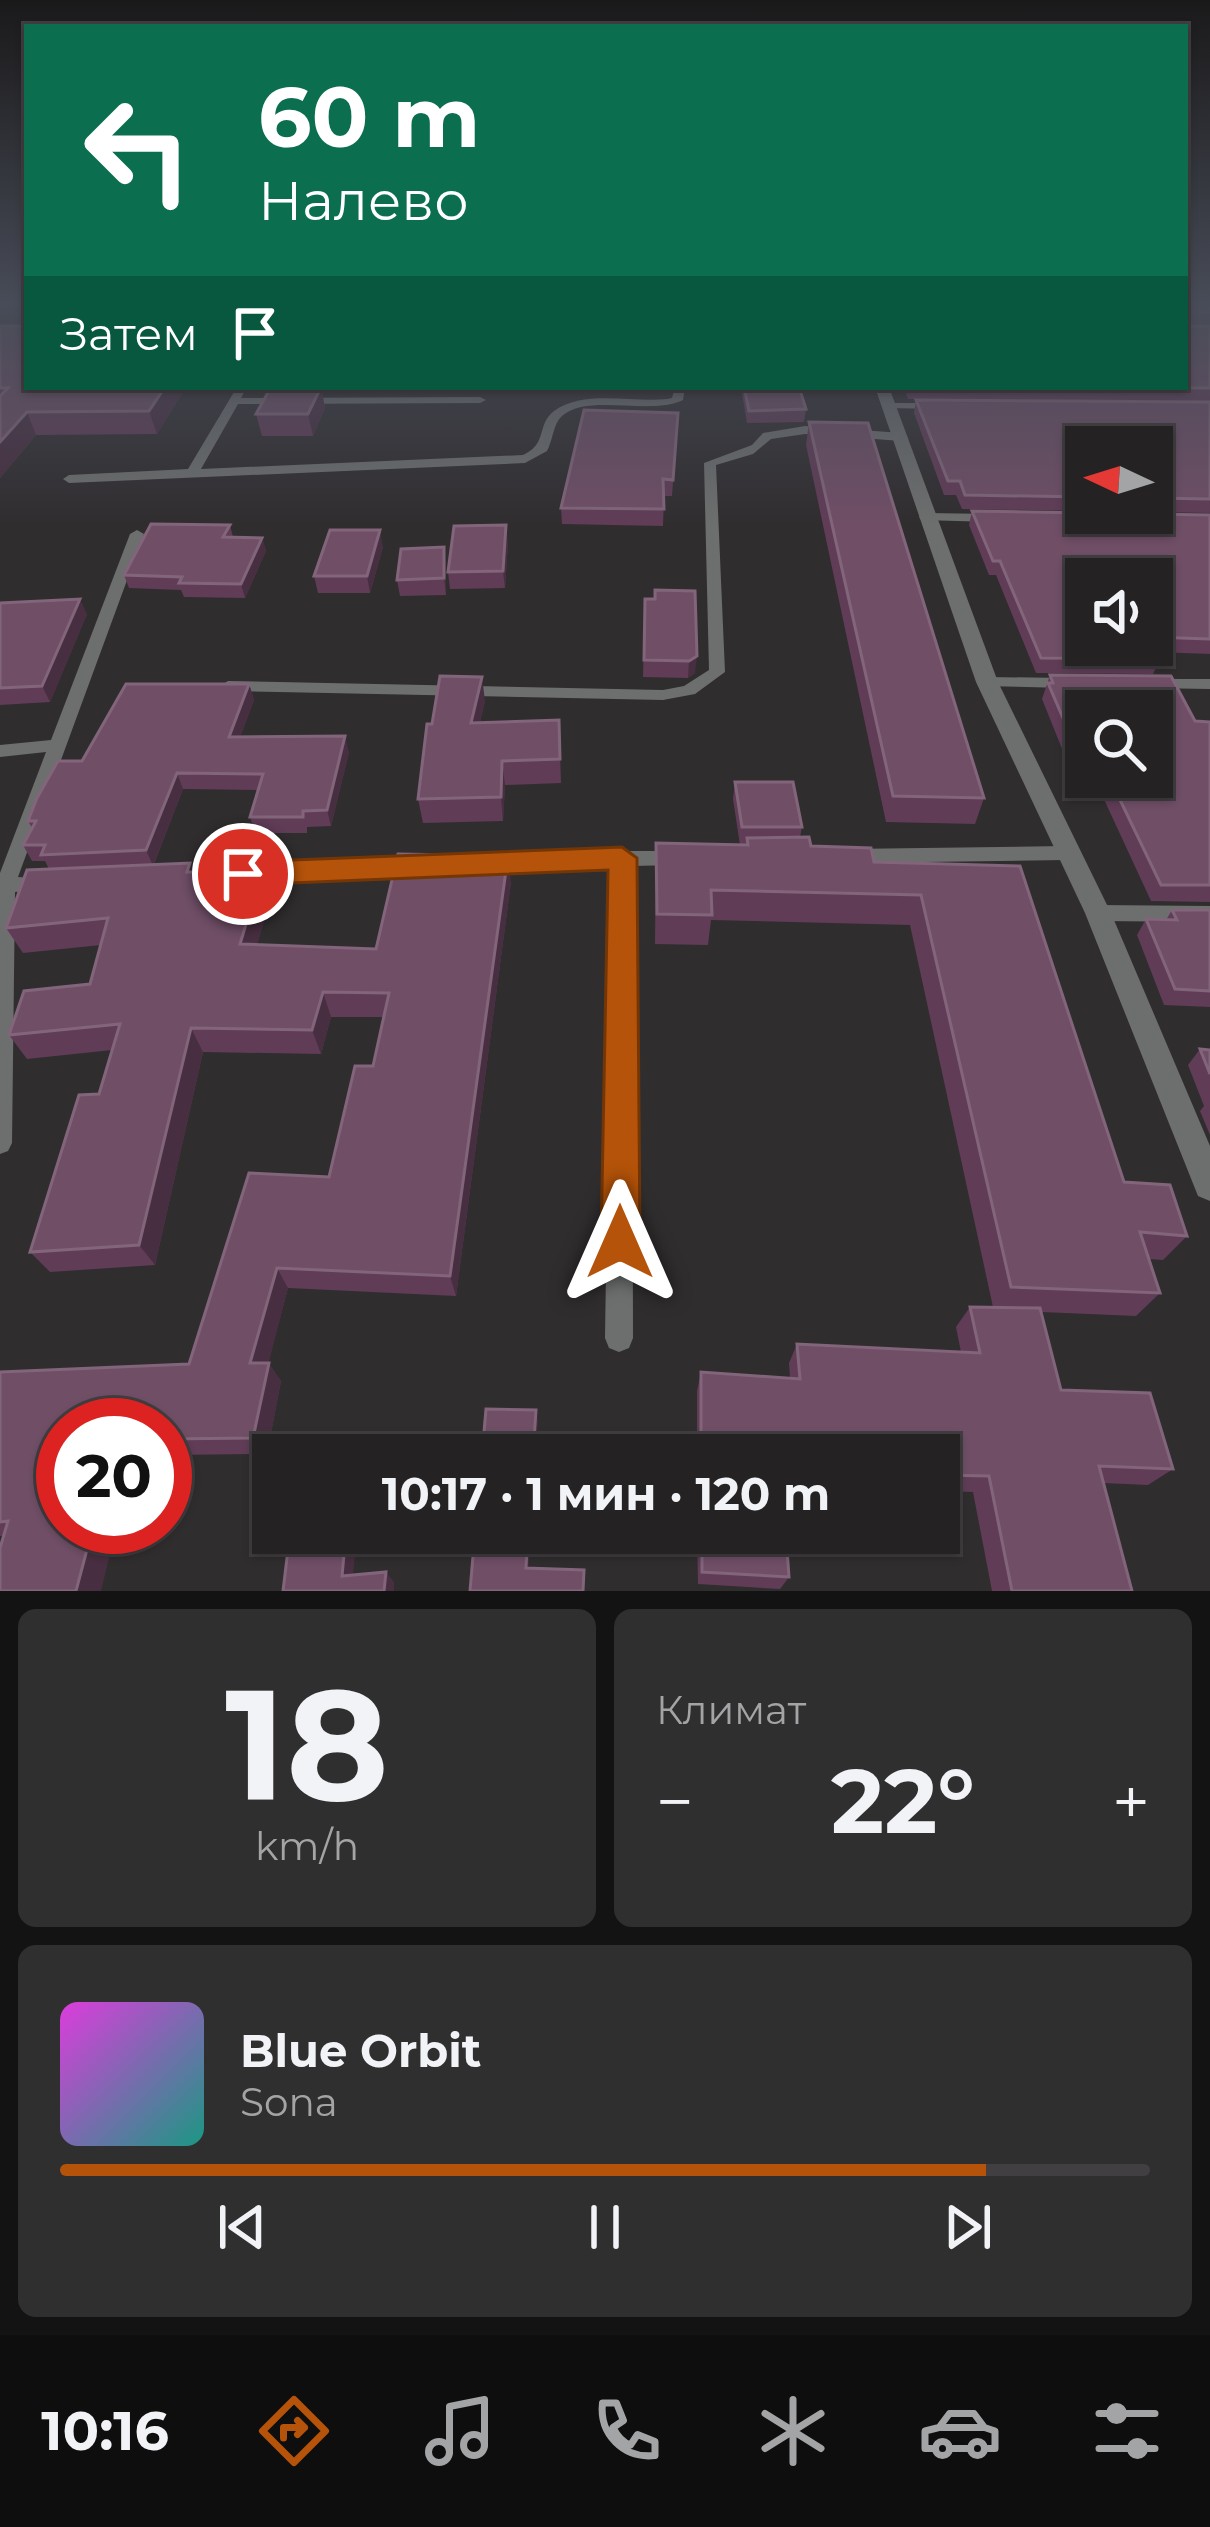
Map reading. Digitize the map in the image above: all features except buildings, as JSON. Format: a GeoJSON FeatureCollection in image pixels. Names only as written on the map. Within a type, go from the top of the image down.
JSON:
{"type":"FeatureCollection","features":[{"type":"Feature","properties":{"kind":"street"},"geometry":{"type":"LineString","coordinates":[[886,396],[987,682],[1065,853],[1098,913],[1210,1185]]}},
{"type":"Feature","properties":{"kind":"lane"},"geometry":{"type":"LineString","coordinates":[[192,473],[240,390]]}},
{"type":"Feature","properties":{"kind":"lane"},"geometry":{"type":"LineString","coordinates":[[69,479],[525,459],[540,454],[551,418],[559,412],[590,405],[667,403],[677,400],[679,390]]}},
{"type":"Feature","properties":{"kind":"lane"},"geometry":{"type":"LineString","coordinates":[[234,401],[386,394],[480,400]]}},
{"type":"Feature","properties":{"kind":"lane"},"geometry":{"type":"LineString","coordinates":[[886,396],[958,406]]}},
{"type":"Feature","properties":{"kind":"lane"},"geometry":{"type":"LineString","coordinates":[[207,686],[688,691],[717,672],[710,463],[762,446],[767,436],[787,430],[902,437]]}},
{"type":"Feature","properties":{"kind":"lane"},"geometry":{"type":"LineString","coordinates":[[926,517],[1021,518]]}},
{"type":"Feature","properties":{"kind":"lane"},"geometry":{"type":"LineString","coordinates":[[1,1132],[0,965],[5,885],[137,534]]}},
{"type":"Feature","properties":{"kind":"lane"},"geometry":{"type":"LineString","coordinates":[[89,603],[112,602]]}},
{"type":"Feature","properties":{"kind":"lane"},"geometry":{"type":"LineString","coordinates":[[987,682],[1076,683]]}},
{"type":"Feature","properties":{"kind":"lane"},"geometry":{"type":"LineString","coordinates":[[1143,683],[1210,684]]}},
{"type":"Feature","properties":{"kind":"lane"},"geometry":{"type":"LineString","coordinates":[[0,751],[57,745]]}},
{"type":"Feature","properties":{"kind":"lane"},"geometry":{"type":"LineString","coordinates":[[832,856],[1065,853]]}},
{"type":"Feature","properties":{"kind":"lane"},"geometry":{"type":"LineString","coordinates":[[457,863],[692,857]]}},
{"type":"Feature","properties":{"kind":"lane"},"geometry":{"type":"LineString","coordinates":[[620,1338],[622,858]]}},
{"type":"Feature","properties":{"kind":"lane"},"geometry":{"type":"LineString","coordinates":[[219,875],[434,865]]}},
{"type":"Feature","properties":{"kind":"lane"},"geometry":{"type":"LineString","coordinates":[[5,885],[53,883]]}},
{"type":"Feature","properties":{"kind":"lane"},"geometry":{"type":"LineString","coordinates":[[1098,913],[1210,914]]}},
{"type":"Feature","properties":{"kind":"route"},"geometry":{"type":"LineString","coordinates":[[243,874],[622,858],[620,1242]]}}]}
